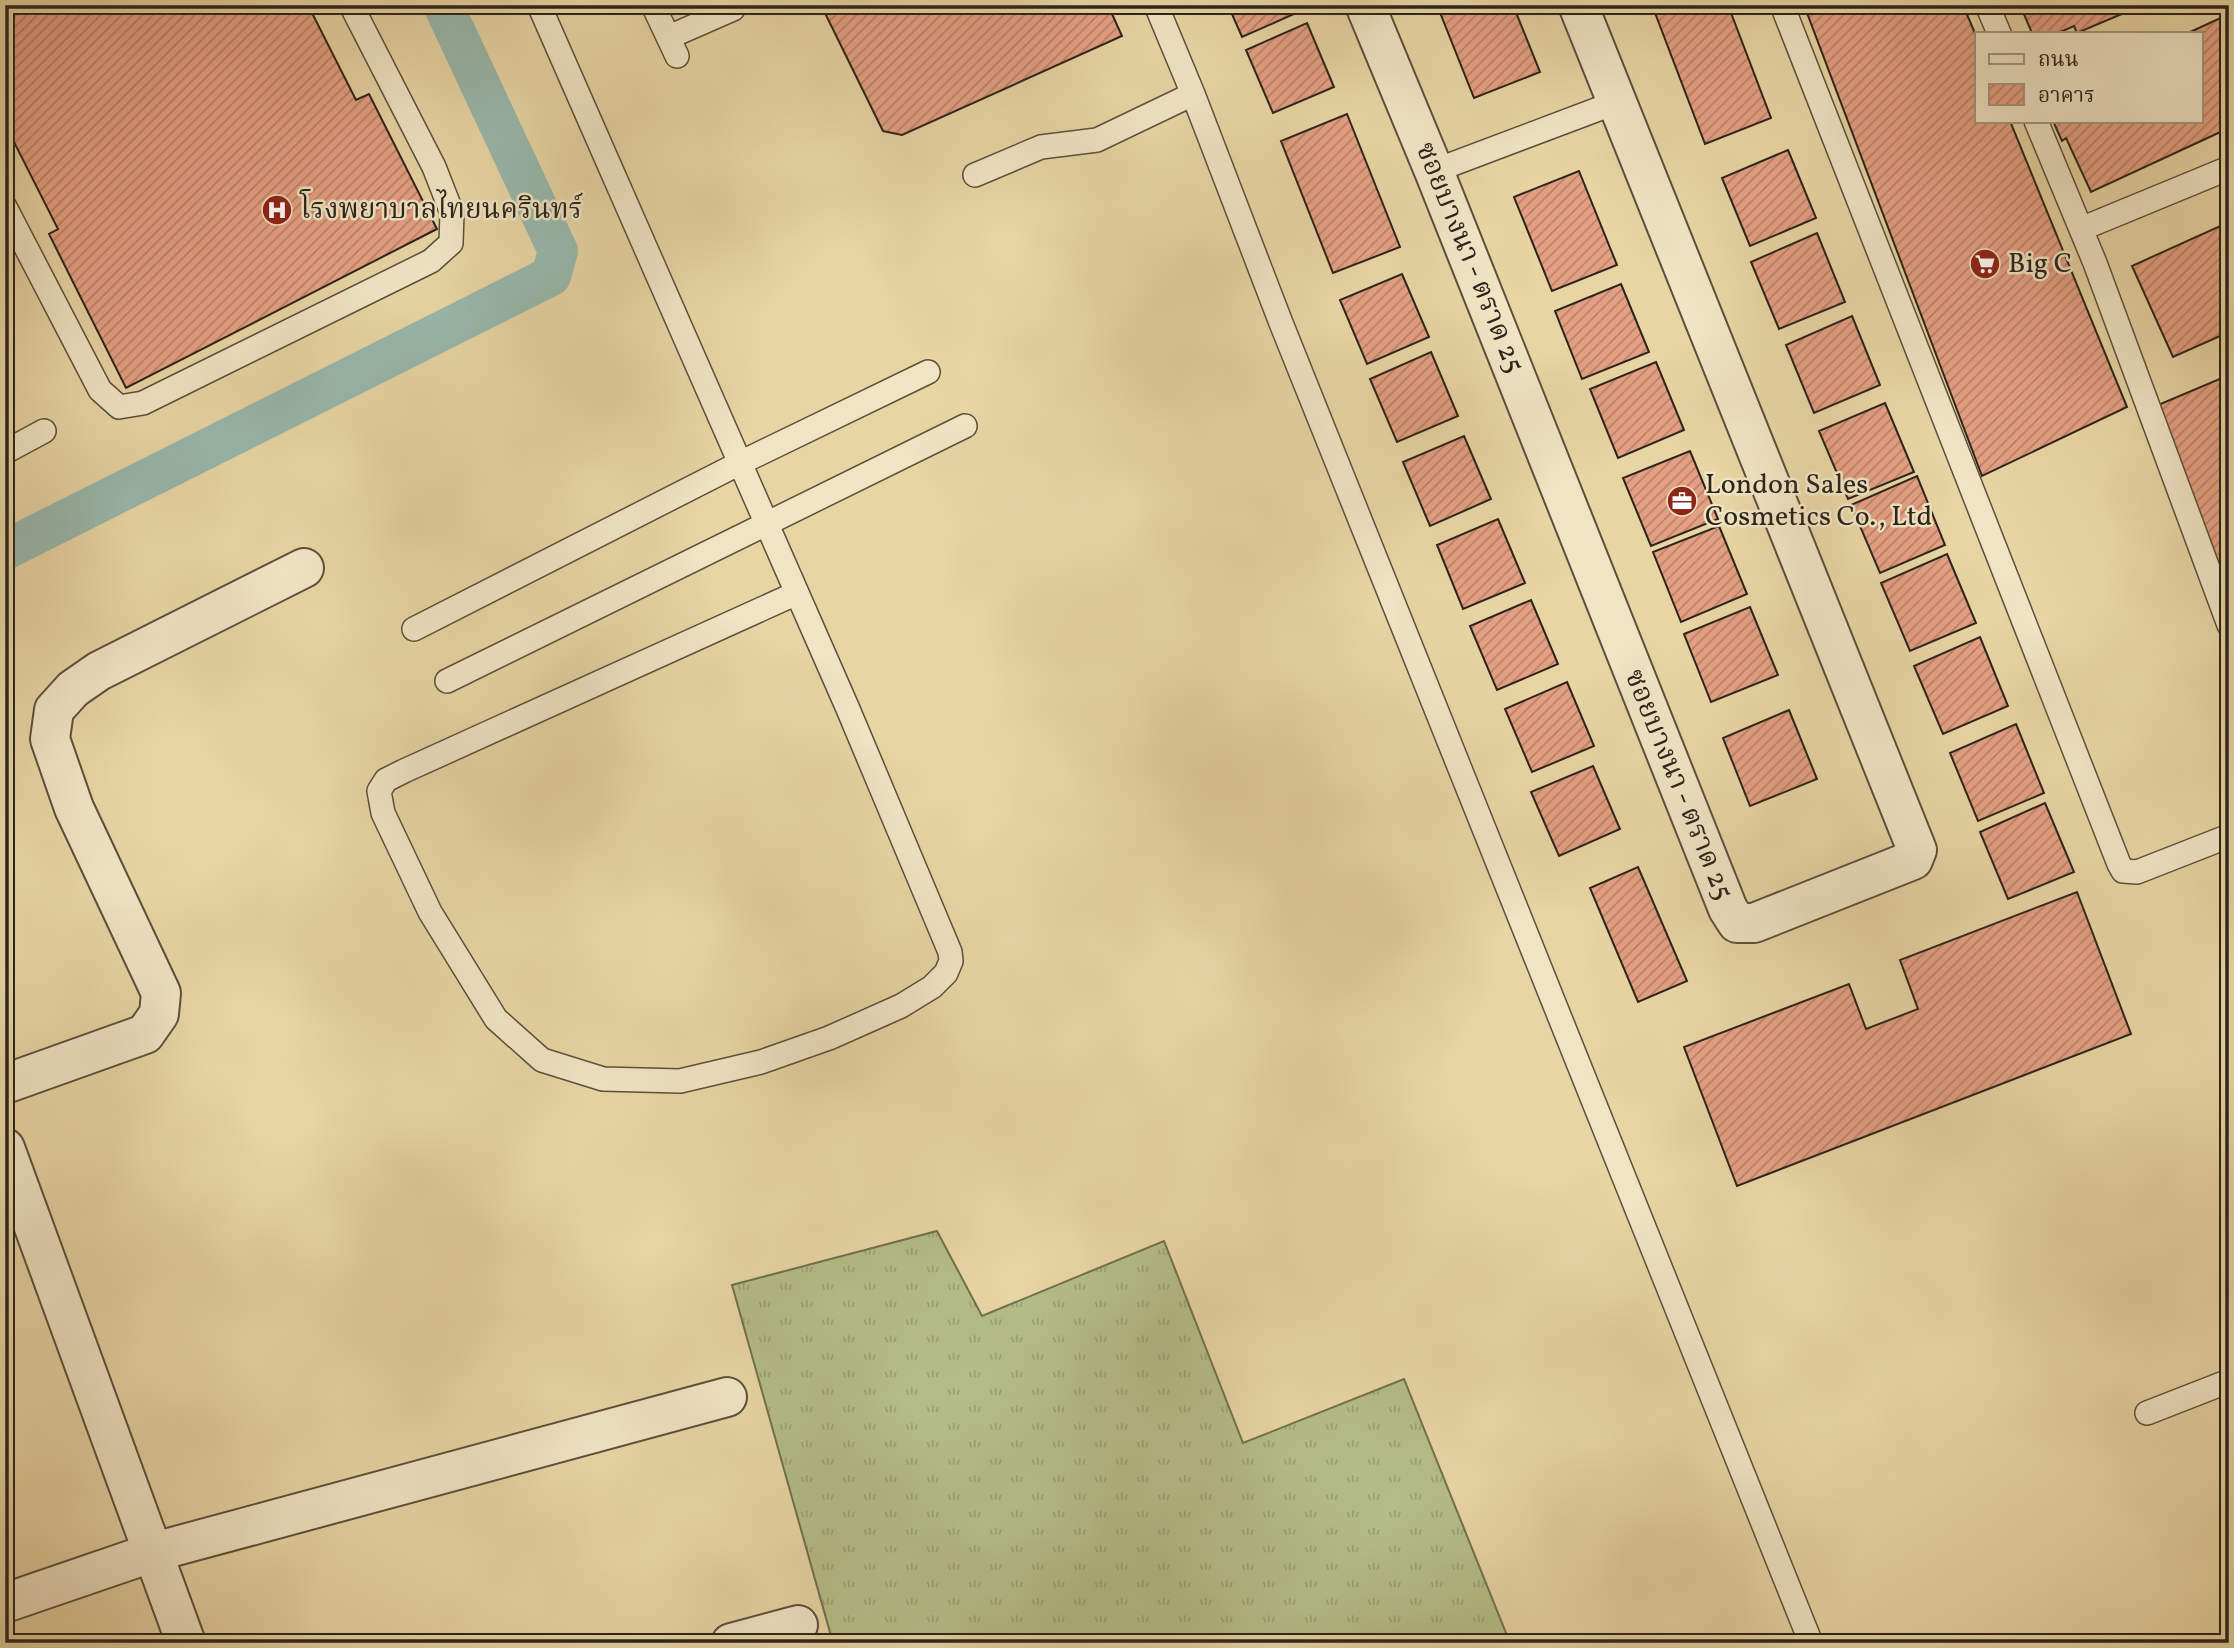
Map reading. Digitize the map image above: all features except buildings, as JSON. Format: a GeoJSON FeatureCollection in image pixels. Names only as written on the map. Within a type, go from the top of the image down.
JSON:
{"type":"FeatureCollection","features":[{"type":"Feature","properties":{"kind":"street","name":"ซอยบางนา - ตราด 25"},"geometry":{"type":"LineString","coordinates":[[1364,5],[1434,171],[1727,909],[1737,923],[1754,923],[1902,865],[1913,860],[1917,850],[1578,5]]}},
{"type":"Feature","properties":{"kind":"street"},"geometry":{"type":"LineString","coordinates":[[5,1084],[145,1034],[159,1014],[161,993],[74,808],[50,740],[54,710],[73,689],[99,671],[304,568]]}},
{"type":"Feature","properties":{"kind":"street"},"geometry":{"type":"LineString","coordinates":[[5,1147],[186,1643]]}},
{"type":"Feature","properties":{"kind":"street"},"geometry":{"type":"LineString","coordinates":[[5,1603],[154,1552],[727,1397]]}},
{"type":"Feature","properties":{"kind":"street"},"geometry":{"type":"LineString","coordinates":[[732,1643],[797,1625]]}},
{"type":"Feature","properties":{"kind":"lane"},"geometry":{"type":"LineString","coordinates":[[5,207],[100,390],[119,407],[143,403],[431,261],[451,243],[453,213],[434,167],[351,5]]}},
{"type":"Feature","properties":{"kind":"lane"},"geometry":{"type":"LineString","coordinates":[[539,5],[797,593],[950,952],[951,961],[946,973],[932,987],[901,1006],[830,1038],[761,1062],[680,1081],[603,1079],[542,1060],[496,1019],[465,971],[430,912],[383,813],[379,791],[386,780],[404,771],[797,593]]}},
{"type":"Feature","properties":{"kind":"lane"},"geometry":{"type":"LineString","coordinates":[[653,5],[673,47],[733,9],[731,5]]}},
{"type":"Feature","properties":{"kind":"lane"},"geometry":{"type":"LineString","coordinates":[[1156,5],[1291,349],[1811,1643]]}},
{"type":"Feature","properties":{"kind":"lane"},"geometry":{"type":"LineString","coordinates":[[1782,5],[2123,872],[2137,872],[2229,836]]}},
{"type":"Feature","properties":{"kind":"lane"},"geometry":{"type":"LineString","coordinates":[[1987,5],[1999,32]]}},
{"type":"Feature","properties":{"kind":"lane"},"geometry":{"type":"LineString","coordinates":[[975,175],[1041,147],[1097,139],[1193,94]]}},
{"type":"Feature","properties":{"kind":"lane"},"geometry":{"type":"LineString","coordinates":[[1434,171],[1616,102]]}},
{"type":"Feature","properties":{"kind":"lane"},"geometry":{"type":"LineString","coordinates":[[2036,122],[2081,229],[2229,625]]}},
{"type":"Feature","properties":{"kind":"lane"},"geometry":{"type":"LineString","coordinates":[[2081,229],[2229,168]]}},
{"type":"Feature","properties":{"kind":"lane"},"geometry":{"type":"LineString","coordinates":[[414,629],[740,463],[928,372]]}},
{"type":"Feature","properties":{"kind":"lane"},"geometry":{"type":"LineString","coordinates":[[447,681],[965,426]]}},
{"type":"Feature","properties":{"kind":"lane"},"geometry":{"type":"LineString","coordinates":[[5,452],[44,430]]}},
{"type":"Feature","properties":{"kind":"lane"},"geometry":{"type":"LineString","coordinates":[[2147,1413],[2229,1381]]}},
{"type":"Feature","properties":{"kind":"green space"},"geometry":{"type":"Polygon","coordinates":[[[937,1231],[982,1316],[1164,1241],[1243,1443],[1404,1379],[1510,1643],[833,1643],[732,1285],[937,1231]]]}},
{"type":"Feature","properties":{"kind":"waterway"},"geometry":{"type":"LineString","coordinates":[[5,550],[551,276],[558,251],[443,5]]}},
{"type":"Feature","properties":{"kind":"place","name":"โรงพยาบาลไทยนครินทร์"},"geometry":{"type":"Point","coordinates":[277,210]}},
{"type":"Feature","properties":{"kind":"place","name":"Big C"},"geometry":{"type":"Point","coordinates":[1985,264]}},
{"type":"Feature","properties":{"kind":"place","name":"London Sales Cosmetics Co., Ltd"},"geometry":{"type":"Point","coordinates":[1682,501]}}]}
